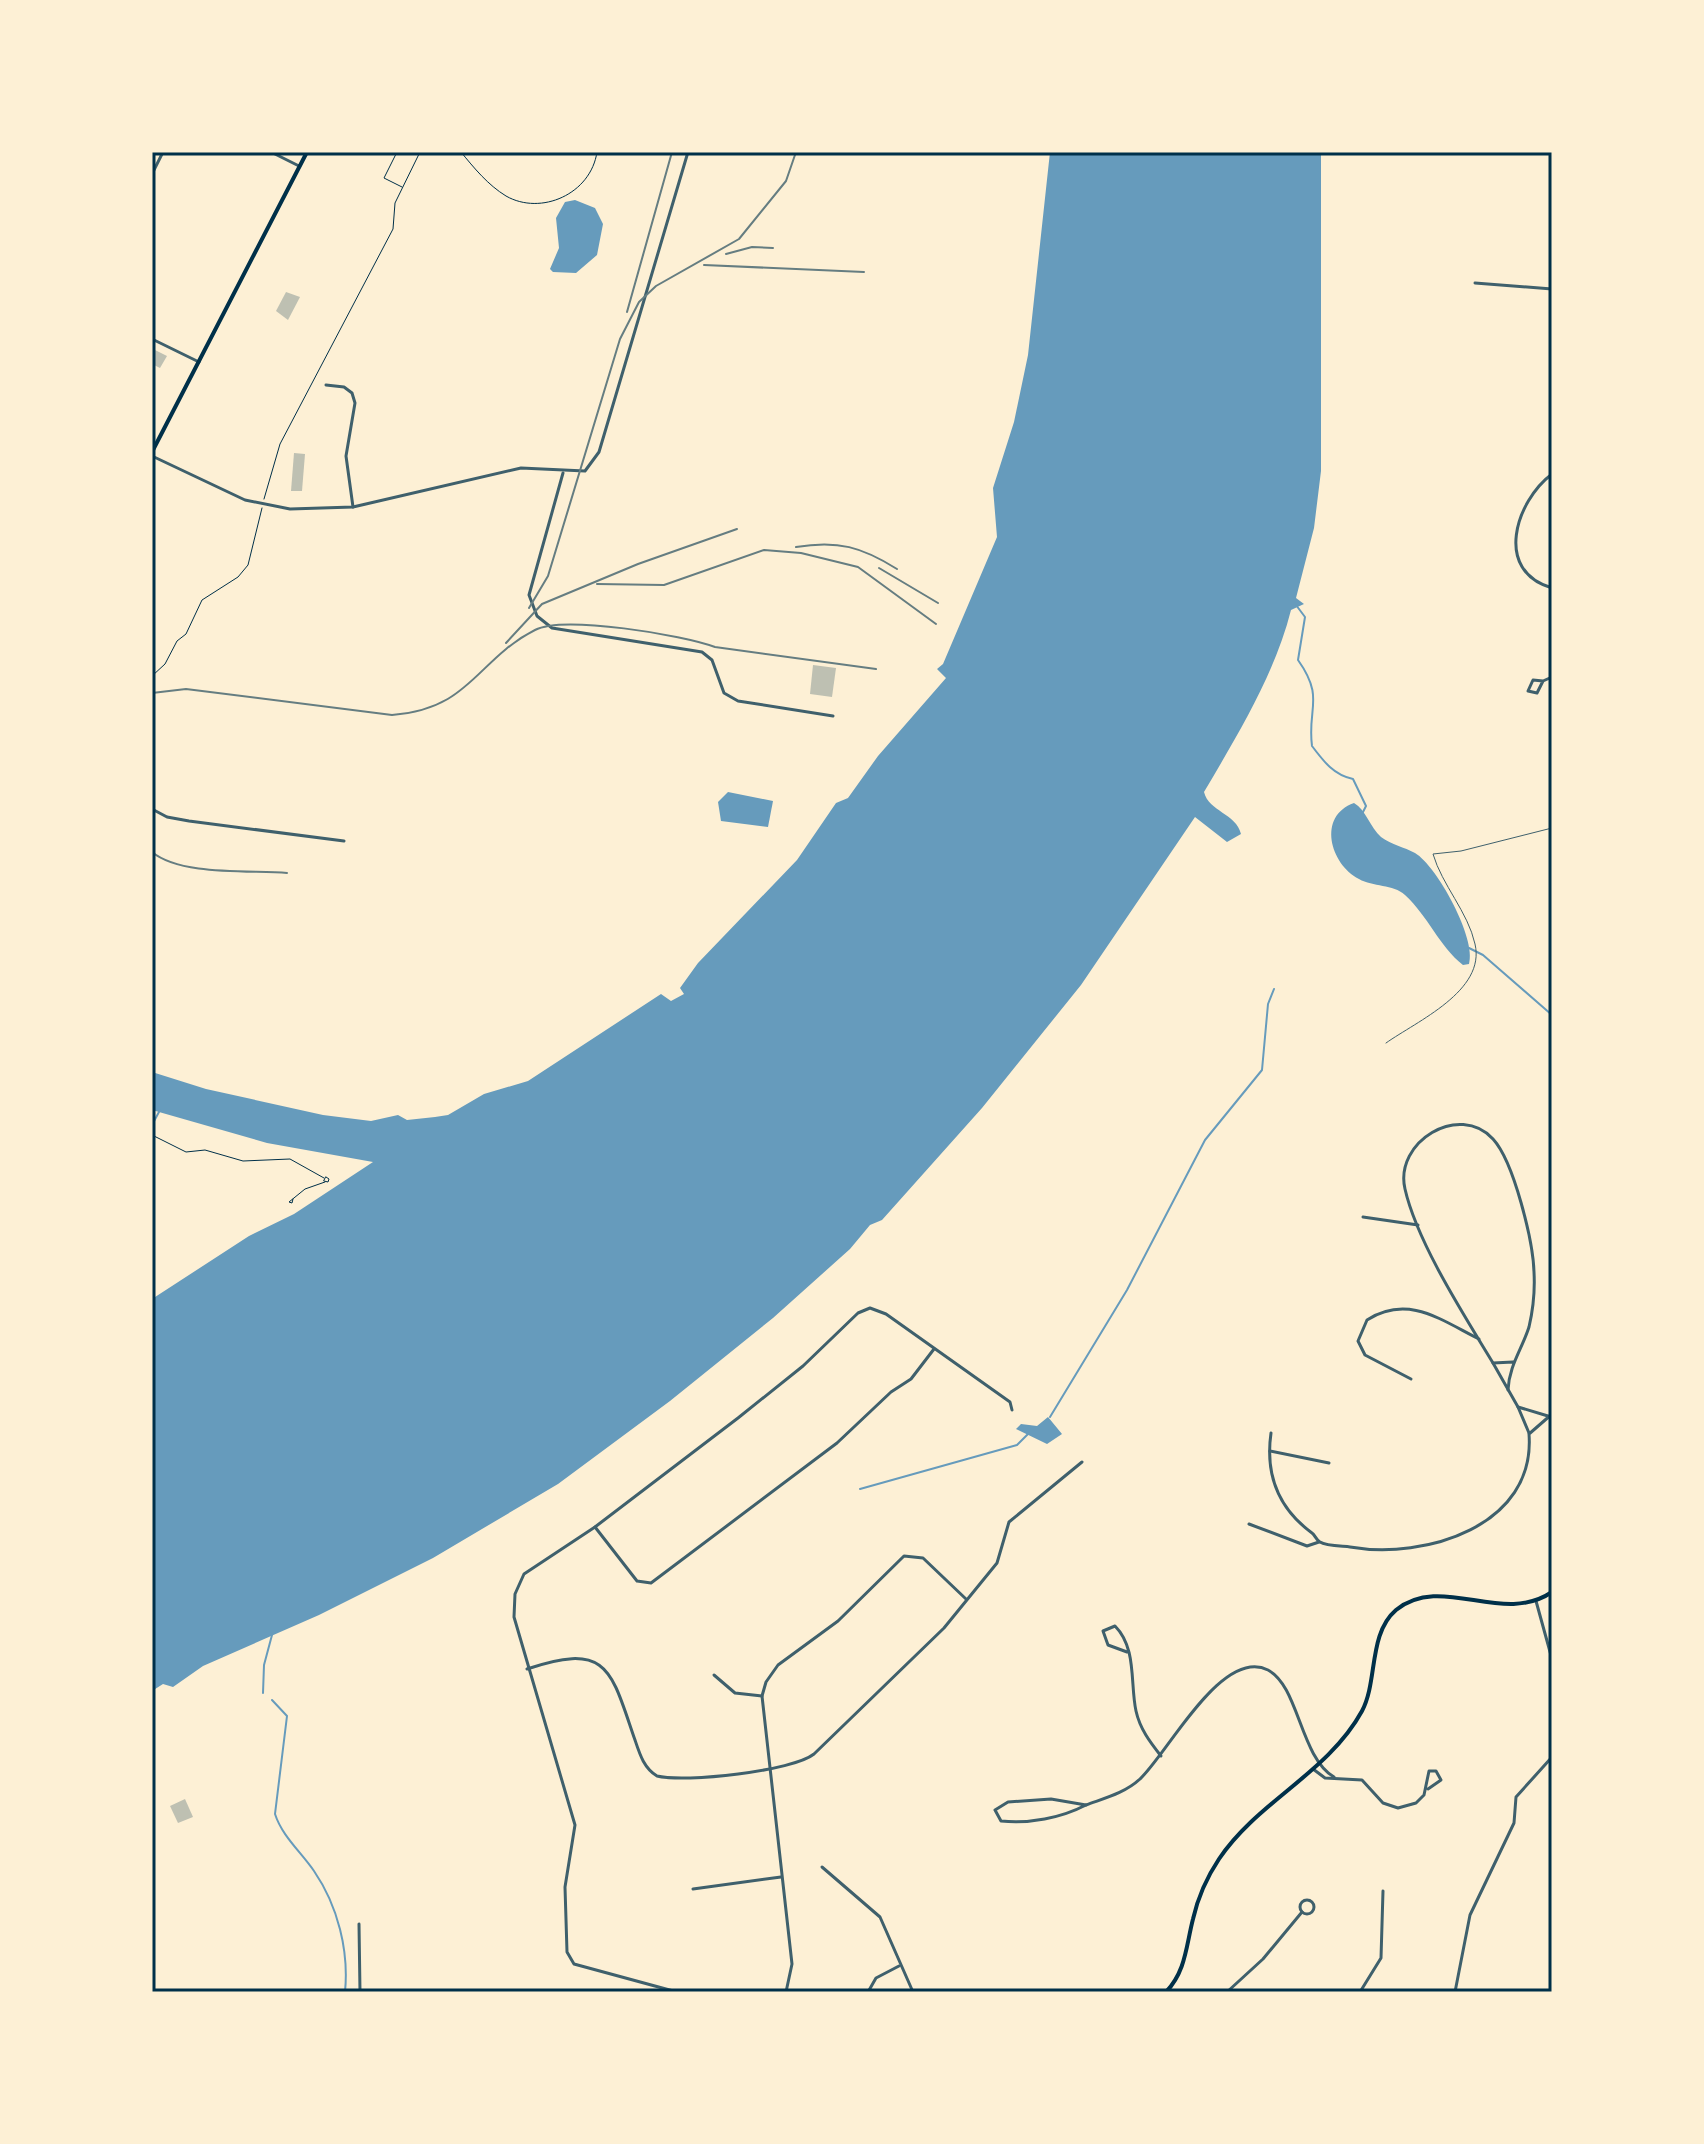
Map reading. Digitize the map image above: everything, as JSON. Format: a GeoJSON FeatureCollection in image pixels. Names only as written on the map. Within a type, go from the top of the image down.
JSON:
{"type":"FeatureCollection","features":[{"type":"Feature","properties":{"kind":"main road"},"geometry":{"type":"LineString","coordinates":[[152,454],[307,152]]}},
{"type":"Feature","properties":{"kind":"main road"},"geometry":{"type":"LineString","coordinates":[[1169,1990],[1186,1958],[1197,1904],[1215,1866],[1245,1828],[1320,1763],[1347,1734],[1362,1710],[1372,1684],[1383,1627],[1397,1609],[1415,1598],[1430,1595],[1489,1605],[1536,1601],[1552,1592]]}},
{"type":"Feature","properties":{"kind":"street"},"geometry":{"type":"LineString","coordinates":[[152,174],[163,152]]}},
{"type":"Feature","properties":{"kind":"street"},"geometry":{"type":"LineString","coordinates":[[271,152],[299,166]]}},
{"type":"Feature","properties":{"kind":"street"},"geometry":{"type":"LineString","coordinates":[[152,454],[211,486],[263,504],[290,509],[353,507],[521,468],[585,471],[599,452],[688,152]]}},
{"type":"Feature","properties":{"kind":"street"},"geometry":{"type":"LineString","coordinates":[[1475,283],[1552,289]]}},
{"type":"Feature","properties":{"kind":"street"},"geometry":{"type":"LineString","coordinates":[[152,339],[199,362]]}},
{"type":"Feature","properties":{"kind":"street"},"geometry":{"type":"LineString","coordinates":[[326,385],[344,387],[352,393],[355,403],[346,456],[353,507]]}},
{"type":"Feature","properties":{"kind":"street"},"geometry":{"type":"LineString","coordinates":[[563,472],[529,595],[537,616],[552,628],[702,652],[712,660],[724,693],[738,701],[833,716]]}},
{"type":"Feature","properties":{"kind":"street"},"geometry":{"type":"LineString","coordinates":[[1552,474],[1540,483],[1525,505],[1518,518],[1515,535],[1523,566],[1533,579],[1552,588]]}},
{"type":"Feature","properties":{"kind":"street"},"geometry":{"type":"LineString","coordinates":[[1543,681],[1552,677]]}},
{"type":"Feature","properties":{"kind":"street"},"geometry":{"type":"LineString","coordinates":[[152,809],[167,817],[189,821],[344,841]]}},
{"type":"Feature","properties":{"kind":"street"},"geometry":{"type":"LineString","coordinates":[[1249,1524],[1307,1546],[1319,1542],[1385,1550],[1455,1538],[1501,1510],[1519,1487],[1530,1461],[1529,1434],[1518,1407],[1508,1390],[1479,1339],[1418,1225],[1404,1175],[1414,1145],[1429,1133],[1446,1126],[1464,1126],[1487,1134],[1504,1156],[1534,1270],[1528,1328],[1513,1362],[1508,1390]]}},
{"type":"Feature","properties":{"kind":"street"},"geometry":{"type":"LineString","coordinates":[[1363,1217],[1418,1225]]}},
{"type":"Feature","properties":{"kind":"street"},"geometry":{"type":"LineString","coordinates":[[677,1992],[574,1964],[567,1952],[565,1887],[575,1825],[514,1617],[518,1584],[537,1563],[595,1527],[803,1366],[858,1313],[877,1308],[1010,1402],[1012,1410]]}},
{"type":"Feature","properties":{"kind":"street"},"geometry":{"type":"LineString","coordinates":[[1411,1379],[1365,1355],[1358,1341],[1367,1320],[1386,1310],[1414,1308],[1479,1339]]}},
{"type":"Feature","properties":{"kind":"street"},"geometry":{"type":"LineString","coordinates":[[595,1527],[637,1581],[651,1583],[837,1443],[891,1392],[911,1379],[934,1348]]}},
{"type":"Feature","properties":{"kind":"street"},"geometry":{"type":"LineString","coordinates":[[1493,1363],[1513,1362]]}},
{"type":"Feature","properties":{"kind":"street"},"geometry":{"type":"LineString","coordinates":[[1518,1407],[1550,1415]]}},
{"type":"Feature","properties":{"kind":"street"},"geometry":{"type":"LineString","coordinates":[[1529,1434],[1550,1415]]}},
{"type":"Feature","properties":{"kind":"street"},"geometry":{"type":"LineString","coordinates":[[1271,1433],[1268,1451],[1272,1482],[1287,1513],[1319,1542]]}},
{"type":"Feature","properties":{"kind":"street"},"geometry":{"type":"LineString","coordinates":[[1268,1451],[1329,1463]]}},
{"type":"Feature","properties":{"kind":"street"},"geometry":{"type":"LineString","coordinates":[[527,1669],[572,1658],[601,1665],[615,1682],[644,1763],[657,1776],[768,1770],[797,1764],[814,1754],[944,1628],[997,1563],[1009,1522],[1082,1462]]}},
{"type":"Feature","properties":{"kind":"street"},"geometry":{"type":"LineString","coordinates":[[786,1992],[792,1964],[768,1770],[762,1696],[766,1682],[778,1665],[838,1621],[904,1556],[923,1558],[967,1600]]}},
{"type":"Feature","properties":{"kind":"street"},"geometry":{"type":"LineString","coordinates":[[1536,1601],[1552,1659]]}},
{"type":"Feature","properties":{"kind":"street"},"geometry":{"type":"LineString","coordinates":[[1127,1652],[1108,1645],[1103,1631],[1110,1626],[1119,1629],[1127,1652],[1140,1722],[1161,1756]]}},
{"type":"Feature","properties":{"kind":"street"},"geometry":{"type":"LineString","coordinates":[[1086,1805],[1051,1799],[1022,1800],[997,1806],[995,1810],[1001,1821],[1038,1820],[1086,1805],[1115,1795],[1139,1780],[1161,1756],[1193,1711],[1217,1686],[1239,1670],[1260,1667],[1277,1676],[1320,1763],[1334,1777]]}},
{"type":"Feature","properties":{"kind":"street"},"geometry":{"type":"LineString","coordinates":[[714,1675],[735,1693],[762,1696]]}},
{"type":"Feature","properties":{"kind":"street"},"geometry":{"type":"LineString","coordinates":[[1455,1992],[1470,1915],[1514,1823],[1516,1797],[1552,1757]]}},
{"type":"Feature","properties":{"kind":"street"},"geometry":{"type":"LineString","coordinates":[[1313,1769],[1325,1778],[1362,1780],[1383,1803],[1398,1808],[1416,1803],[1441,1780],[1436,1771],[1428,1774],[1428,1789]]}},
{"type":"Feature","properties":{"kind":"street"},"geometry":{"type":"LineString","coordinates":[[822,1867],[880,1917],[913,1992]]}},
{"type":"Feature","properties":{"kind":"street"},"geometry":{"type":"LineString","coordinates":[[693,1889],[781,1877]]}},
{"type":"Feature","properties":{"kind":"street"},"geometry":{"type":"LineString","coordinates":[[1360,1992],[1381,1958],[1383,1891]]}},
{"type":"Feature","properties":{"kind":"street"},"geometry":{"type":"LineString","coordinates":[[1227,1992],[1263,1959],[1302,1912]]}},
{"type":"Feature","properties":{"kind":"street"},"geometry":{"type":"LineString","coordinates":[[359,1924],[360,1992]]}},
{"type":"Feature","properties":{"kind":"street"},"geometry":{"type":"LineString","coordinates":[[868,1992],[876,1978],[899,1966]]}},
{"type":"Feature","properties":{"kind":"street"},"geometry":{"type":"LineString","coordinates":[[1169,1990],[1176,1992]]}},
{"type":"Feature","properties":{"kind":"lane"},"geometry":{"type":"LineString","coordinates":[[1386,1043],[1455,998],[1466,984],[1473,967],[1476,945],[1433,854],[1552,828]]}},
{"type":"Feature","properties":{"kind":"path"},"geometry":{"type":"LineString","coordinates":[[397,152],[384,178],[402,187]]}},
{"type":"Feature","properties":{"kind":"path"},"geometry":{"type":"LineString","coordinates":[[152,676],[165,664],[177,641],[186,634],[202,600],[238,577],[248,565],[280,444],[393,229],[395,203],[420,152]]}},
{"type":"Feature","properties":{"kind":"path"},"geometry":{"type":"LineString","coordinates":[[461,152],[488,183],[508,198],[552,201],[575,192],[593,174],[597,152]]}},
{"type":"Feature","properties":{"kind":"path"},"geometry":{"type":"LineString","coordinates":[[152,1135],[186,1152],[205,1150],[243,1161],[290,1159],[329,1180],[305,1189],[293,1199]]}},
{"type":"Feature","properties":{"kind":"water"},"geometry":{"type":"Polygon","coordinates":[[[1050,152],[1321,152],[1321,471],[1314,528],[1296,598],[1304,604],[1291,610],[1265,681],[1204,792],[1211,804],[1234,821],[1241,834],[1227,842],[1195,817],[1081,985],[982,1108],[882,1220],[870,1225],[850,1249],[773,1318],[670,1401],[558,1484],[433,1558],[319,1615],[203,1666],[173,1687],[163,1684],[152,1691],[152,1299],[249,1236],[294,1214],[373,1162],[267,1143],[152,1110],[152,1072],[206,1089],[323,1115],[371,1121],[398,1115],[407,1120],[435,1117],[448,1115],[484,1094],[528,1081],[661,994],[671,1001],[684,994],[680,988],[698,963],[797,860],[836,803],[848,798],[878,756],[946,678],[937,669],[943,664],[997,537],[993,488],[1014,422],[1028,355],[1050,152]]]}},
{"type":"Feature","properties":{"kind":"water"},"geometry":{"type":"Polygon","coordinates":[[[575,200],[595,208],[603,224],[597,255],[576,273],[553,272],[550,269],[559,248],[556,218],[565,202],[575,200]]]}},
{"type":"Feature","properties":{"kind":"water"},"geometry":{"type":"Polygon","coordinates":[[[728,792],[773,801],[768,827],[721,821],[718,802],[728,792]]]}},
{"type":"Feature","properties":{"kind":"water"},"geometry":{"type":"Polygon","coordinates":[[[1354,803],[1381,837],[1415,853],[1434,872],[1461,921],[1470,953],[1469,964],[1463,965],[1455,957],[1405,895],[1359,879],[1341,863],[1335,852],[1332,829],[1342,809],[1354,803]]]}},
{"type":"Feature","properties":{"kind":"water"},"geometry":{"type":"Polygon","coordinates":[[[1048,1417],[1062,1434],[1047,1444],[1016,1429],[1021,1424],[1037,1426],[1048,1417]]]}},
{"type":"Feature","properties":{"kind":"building"},"geometry":{"type":"Polygon","coordinates":[[[286,292],[300,297],[288,320],[276,311],[286,292]]]}},
{"type":"Feature","properties":{"kind":"building"},"geometry":{"type":"Polygon","coordinates":[[[155,350],[167,356],[160,368],[152,364],[155,350]]]}},
{"type":"Feature","properties":{"kind":"building"},"geometry":{"type":"Polygon","coordinates":[[[294,453],[305,454],[302,491],[291,491],[294,453]]]}},
{"type":"Feature","properties":{"kind":"building"},"geometry":{"type":"Polygon","coordinates":[[[813,665],[836,668],[832,697],[810,694],[813,665]]]}},
{"type":"Feature","properties":{"kind":"building"},"geometry":{"type":"Polygon","coordinates":[[[185,1799],[193,1817],[178,1823],[170,1806],[185,1799]]]}},
{"type":"Feature","properties":{"kind":"waterway"},"geometry":{"type":"LineString","coordinates":[[1296,605],[1305,617],[1298,660],[1313,694],[1312,746],[1335,771],[1353,779],[1366,806],[1363,812]]}},
{"type":"Feature","properties":{"kind":"waterway"},"geometry":{"type":"LineString","coordinates":[[1469,948],[1483,955],[1552,1015]]}},
{"type":"Feature","properties":{"kind":"waterway"},"geometry":{"type":"LineString","coordinates":[[1050,1417],[1127,1290],[1205,1140],[1262,1070],[1268,1004],[1274,989]]}},
{"type":"Feature","properties":{"kind":"waterway"},"geometry":{"type":"LineString","coordinates":[[152,1125],[160,1110]]}},
{"type":"Feature","properties":{"kind":"waterway"},"geometry":{"type":"LineString","coordinates":[[860,1489],[1017,1445],[1028,1434]]}},
{"type":"Feature","properties":{"kind":"waterway"},"geometry":{"type":"LineString","coordinates":[[263,1693],[264,1665],[272,1635]]}},
{"type":"Feature","properties":{"kind":"waterway"},"geometry":{"type":"LineString","coordinates":[[272,1700],[287,1716],[275,1814],[282,1830],[314,1871],[330,1899],[343,1945],[345,1992]]}},
{"type":"Feature","properties":{"kind":"railway"},"geometry":{"type":"LineString","coordinates":[[627,312],[672,152]]}},
{"type":"Feature","properties":{"kind":"railway"},"geometry":{"type":"LineString","coordinates":[[529,608],[548,576],[620,339],[639,302],[656,286],[739,239],[786,181],[796,152]]}},
{"type":"Feature","properties":{"kind":"railway"},"geometry":{"type":"LineString","coordinates":[[726,254],[752,247],[773,248]]}},
{"type":"Feature","properties":{"kind":"railway"},"geometry":{"type":"LineString","coordinates":[[704,265],[864,272]]}},
{"type":"Feature","properties":{"kind":"railway"},"geometry":{"type":"LineString","coordinates":[[506,643],[542,604],[638,564],[737,529]]}},
{"type":"Feature","properties":{"kind":"railway"},"geometry":{"type":"LineString","coordinates":[[796,547],[825,544],[849,547],[897,569]]}},
{"type":"Feature","properties":{"kind":"railway"},"geometry":{"type":"LineString","coordinates":[[597,584],[664,585],[764,550],[801,553],[858,567],[936,624]]}},
{"type":"Feature","properties":{"kind":"railway"},"geometry":{"type":"LineString","coordinates":[[879,568],[938,603]]}},
{"type":"Feature","properties":{"kind":"railway"},"geometry":{"type":"LineString","coordinates":[[152,693],[186,689],[392,715],[418,711],[456,693],[515,642],[535,630],[571,625],[652,632],[715,647],[876,669]]}},
{"type":"Feature","properties":{"kind":"railway"},"geometry":{"type":"LineString","coordinates":[[152,852],[165,860],[198,868],[287,873]]}}]}
